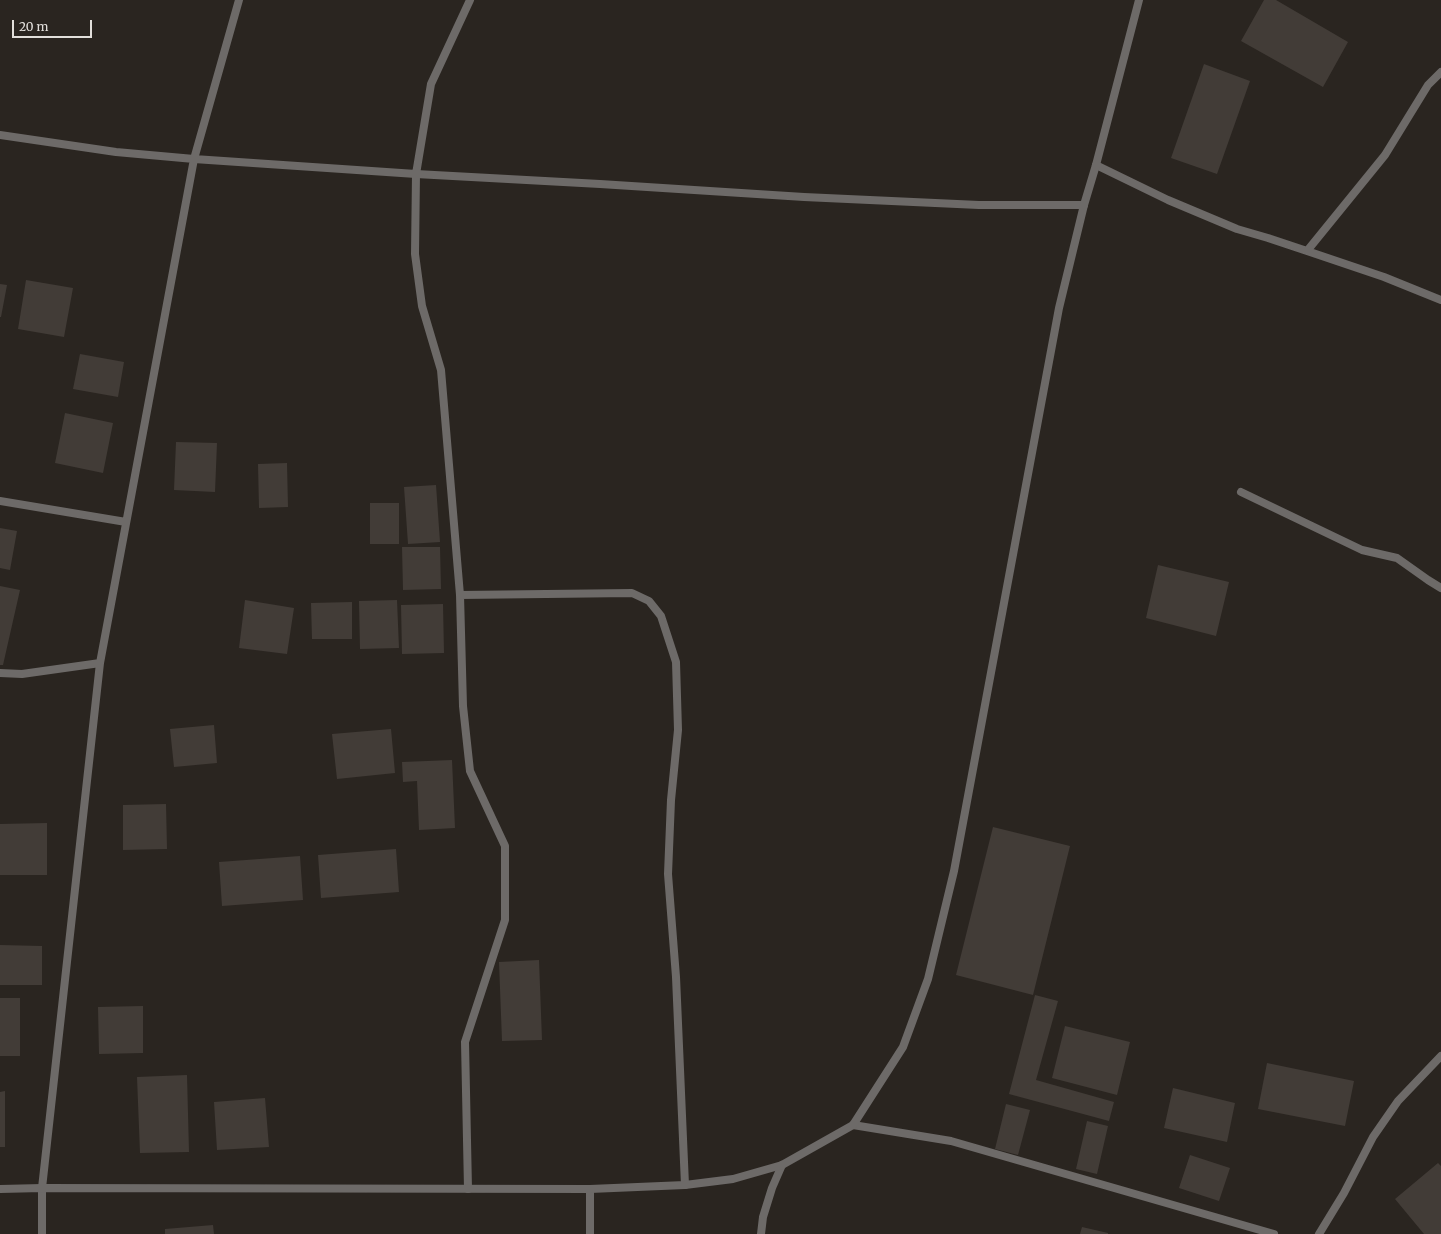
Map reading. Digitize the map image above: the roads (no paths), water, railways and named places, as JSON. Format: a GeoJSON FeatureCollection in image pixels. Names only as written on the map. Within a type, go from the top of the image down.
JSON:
{"type":"FeatureCollection","features":[{"type":"Feature","properties":{"kind":"street"},"geometry":{"type":"LineString","coordinates":[[42,1234],[42,1188],[100,662],[194,159],[239,0]]}},
{"type":"Feature","properties":{"kind":"street"},"geometry":{"type":"LineString","coordinates":[[468,1189],[465,1042],[505,920],[505,846],[470,771],[463,706],[460,595],[441,370],[422,306],[415,254],[416,174],[431,84],[470,0]]}},
{"type":"Feature","properties":{"kind":"street"},"geometry":{"type":"LineString","coordinates":[[0,1189],[590,1189],[685,1185],[733,1179],[782,1165],[852,1125],[903,1047],[928,979],[954,871],[1058,308],[1139,0]]}},
{"type":"Feature","properties":{"kind":"street"},"geometry":{"type":"LineString","coordinates":[[1307,251],[1385,155],[1428,85],[1441,72]]}},
{"type":"Feature","properties":{"kind":"street"},"geometry":{"type":"LineString","coordinates":[[0,135],[116,152],[194,159],[416,174],[963,205],[1084,205]]}},
{"type":"Feature","properties":{"kind":"street"},"geometry":{"type":"LineString","coordinates":[[1096,165],[1168,200],[1237,229],[1384,277],[1441,300]]}},
{"type":"Feature","properties":{"kind":"street"},"geometry":{"type":"LineString","coordinates":[[1242,492],[1362,550],[1398,558],[1441,588]]}},
{"type":"Feature","properties":{"kind":"street"},"geometry":{"type":"LineString","coordinates":[[0,501],[126,522]]}},
{"type":"Feature","properties":{"kind":"street"},"geometry":{"type":"LineString","coordinates":[[460,595],[632,593],[649,601],[661,616],[676,662],[678,730],[671,800],[668,874],[676,977],[685,1185]]}},
{"type":"Feature","properties":{"kind":"street"},"geometry":{"type":"LineString","coordinates":[[0,673],[22,674],[100,662]]}},
{"type":"Feature","properties":{"kind":"street"},"geometry":{"type":"LineString","coordinates":[[1319,1234],[1344,1193],[1373,1137],[1398,1101],[1441,1056]]}},
{"type":"Feature","properties":{"kind":"street"},"geometry":{"type":"LineString","coordinates":[[852,1125],[951,1141],[1274,1234]]}},
{"type":"Feature","properties":{"kind":"street"},"geometry":{"type":"LineString","coordinates":[[761,1234],[763,1217],[772,1188],[782,1165]]}},
{"type":"Feature","properties":{"kind":"street"},"geometry":{"type":"LineString","coordinates":[[590,1189],[590,1234]]}}]}
